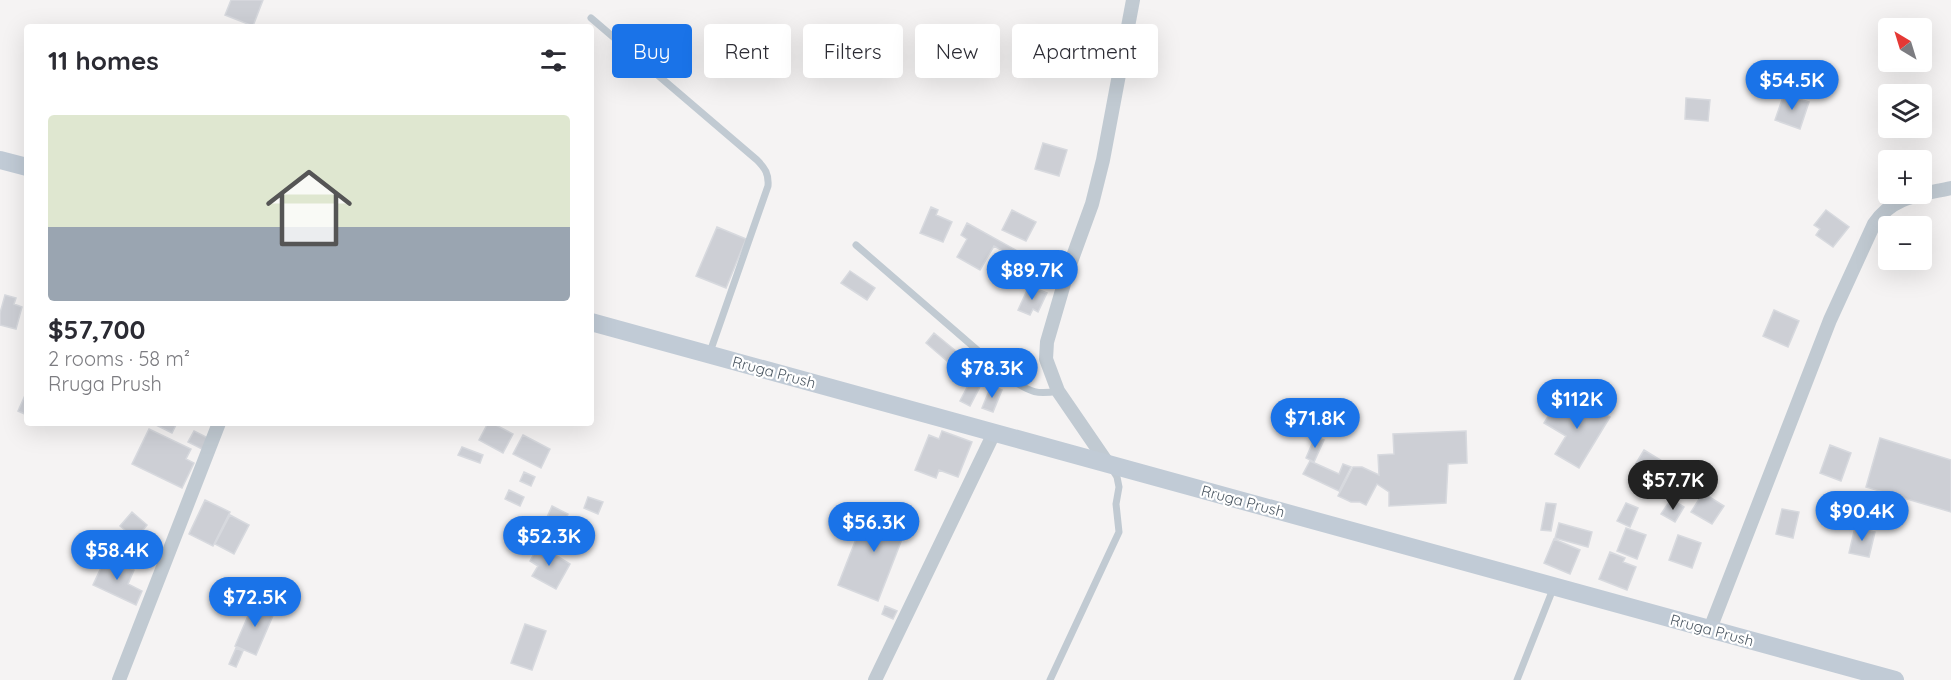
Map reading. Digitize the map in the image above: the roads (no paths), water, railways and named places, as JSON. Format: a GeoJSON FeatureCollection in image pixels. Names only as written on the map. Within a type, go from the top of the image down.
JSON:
{"type":"FeatureCollection","features":[{"type":"Feature","properties":{"kind":"street"},"geometry":{"type":"LineString","coordinates":[[1108,464],[1058,391],[1046,359],[1047,342],[1098,182],[1133,0]]}},
{"type":"Feature","properties":{"kind":"street"},"geometry":{"type":"LineString","coordinates":[[0,160],[24,166]]}},
{"type":"Feature","properties":{"kind":"street"},"geometry":{"type":"LineString","coordinates":[[1710,629],[1830,321],[1874,224],[1881,213],[1895,202],[1951,188]]}},
{"type":"Feature","properties":{"kind":"street","name":"Rruga Prush"},"geometry":{"type":"LineString","coordinates":[[594,323],[1895,680]]}},
{"type":"Feature","properties":{"kind":"street"},"geometry":{"type":"LineString","coordinates":[[119,680],[218,426]]}},
{"type":"Feature","properties":{"kind":"street"},"geometry":{"type":"LineString","coordinates":[[875,680],[994,433]]}},
{"type":"Feature","properties":{"kind":"lane"},"geometry":{"type":"LineString","coordinates":[[591,18],[757,160],[765,168],[769,178],[710,355]]}},
{"type":"Feature","properties":{"kind":"lane"},"geometry":{"type":"LineString","coordinates":[[856,245],[1013,381],[1029,391],[1042,394],[1058,391]]}},
{"type":"Feature","properties":{"kind":"lane"},"geometry":{"type":"LineString","coordinates":[[1050,680],[1119,532],[1116,504],[1119,487],[1117,477],[1108,464]]}},
{"type":"Feature","properties":{"kind":"lane"},"geometry":{"type":"LineString","coordinates":[[1517,680],[1554,586]]}}]}
